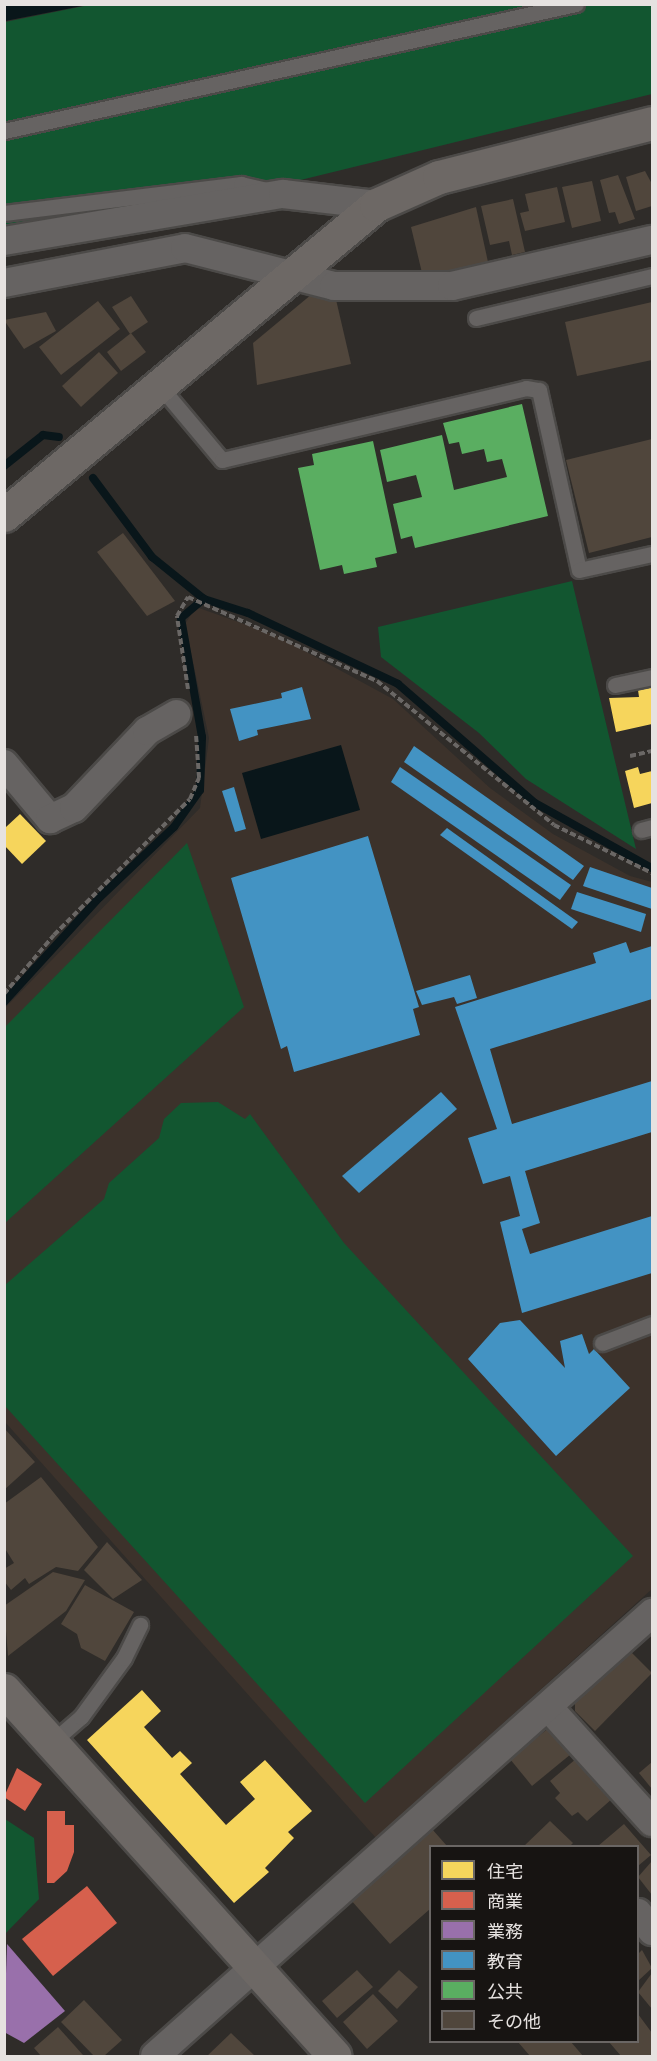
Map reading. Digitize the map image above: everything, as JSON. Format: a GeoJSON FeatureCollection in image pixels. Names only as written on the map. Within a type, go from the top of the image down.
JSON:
{"type":"FeatureCollection","features":[{"type":"Feature","properties":{"kind":"street"},"geometry":{"type":"LineString","coordinates":[[4,515],[290,273],[376,205],[439,177],[652,123]]}},
{"type":"Feature","properties":{"kind":"street"},"geometry":{"type":"LineString","coordinates":[[4,241],[283,194],[376,205]]}},
{"type":"Feature","properties":{"kind":"street"},"geometry":{"type":"LineString","coordinates":[[4,283],[185,248],[334,286],[452,286],[652,240]]}},
{"type":"Feature","properties":{"kind":"street"},"geometry":{"type":"LineString","coordinates":[[4,764],[50,819],[74,807],[140,724],[187,712]]}},
{"type":"Feature","properties":{"kind":"street"},"geometry":{"type":"LineString","coordinates":[[155,2056],[652,1613]]}},
{"type":"Feature","properties":{"kind":"street"},"geometry":{"type":"LineString","coordinates":[[4,1690],[335,2056]]}},
{"type":"Feature","properties":{"kind":"street"},"geometry":{"type":"LineString","coordinates":[[548,1707],[652,1821]]}},
{"type":"Feature","properties":{"kind":"street"},"geometry":{"type":"LineString","coordinates":[[639,1915],[652,1931]]}},
{"type":"Feature","properties":{"kind":"lane"},"geometry":{"type":"LineString","coordinates":[[4,131],[576,4]]}},
{"type":"Feature","properties":{"kind":"lane"},"geometry":{"type":"LineString","coordinates":[[4,213],[241,184],[283,194]]}},
{"type":"Feature","properties":{"kind":"lane"},"geometry":{"type":"LineString","coordinates":[[476,318],[652,276]]}},
{"type":"Feature","properties":{"kind":"lane"},"geometry":{"type":"LineString","coordinates":[[159,385],[222,460],[526,388],[539,390],[579,570],[652,554]]}},
{"type":"Feature","properties":{"kind":"lane"},"geometry":{"type":"LineString","coordinates":[[615,685],[652,677]]}},
{"type":"Feature","properties":{"kind":"lane"},"geometry":{"type":"LineString","coordinates":[[602,1343],[652,1324]]}},
{"type":"Feature","properties":{"kind":"lane"},"geometry":{"type":"LineString","coordinates":[[52,1742],[81,1717],[124,1659],[140,1625]]}},
{"type":"Feature","properties":{"kind":"path"},"geometry":{"type":"LineString","coordinates":[[4,994],[54,935],[190,799],[199,778],[187,712],[177,616],[188,597],[377,681],[554,825],[652,873]]}},
{"type":"Feature","properties":{"kind":"path"},"geometry":{"type":"LineString","coordinates":[[630,756],[652,751]]}},
{"type":"Feature","properties":{"kind":"shaded area"},"geometry":{"type":"Polygon","coordinates":[[[5,4],[87,4],[87,5],[5,21],[5,4]]]}},
{"type":"Feature","properties":{"kind":"shaded area"},"geometry":{"type":"Polygon","coordinates":[[[196,607],[275,635],[393,699],[490,788],[553,834],[630,876],[652,882],[652,1589],[376,1838],[5,1422],[5,1008],[200,808],[209,738],[185,624],[196,607]]]}},
{"type":"Feature","properties":{"kind":"shaded area"},"geometry":{"type":"Polygon","coordinates":[[[341,745],[360,810],[261,839],[242,773],[341,745]]]}},
{"type":"Feature","properties":{"kind":"green space"},"geometry":{"type":"Polygon","coordinates":[[[94,4],[652,5],[652,94],[276,186],[5,236],[5,22],[94,4]]]}},
{"type":"Feature","properties":{"kind":"green space"},"geometry":{"type":"Polygon","coordinates":[[[572,581],[636,849],[526,779],[479,733],[381,657],[378,627],[572,581]]]}},
{"type":"Feature","properties":{"kind":"green space"},"geometry":{"type":"Polygon","coordinates":[[[187,843],[244,1007],[5,1223],[5,1027],[187,843]]]}},
{"type":"Feature","properties":{"kind":"green space"},"geometry":{"type":"Polygon","coordinates":[[[218,1102],[245,1119],[250,1114],[344,1243],[633,1556],[365,1803],[5,1406],[5,1285],[104,1199],[109,1183],[159,1138],[164,1119],[181,1103],[218,1102]]]}},
{"type":"Feature","properties":{"kind":"green space"},"geometry":{"type":"Polygon","coordinates":[[[5,1819],[34,1838],[39,1899],[5,1934],[5,1819]]]}},
{"type":"Feature","properties":{"kind":"building: 住宅"},"geometry":{"type":"Polygon","coordinates":[[[652,687],[652,724],[616,732],[609,698],[639,697],[638,690],[652,687]]]}},
{"type":"Feature","properties":{"kind":"building: 住宅"},"geometry":{"type":"Polygon","coordinates":[[[638,767],[640,774],[652,771],[652,803],[634,808],[625,771],[638,767]]]}},
{"type":"Feature","properties":{"kind":"building: 住宅"},"geometry":{"type":"Polygon","coordinates":[[[20,814],[46,841],[22,864],[4,845],[6,827],[20,814]]]}},
{"type":"Feature","properties":{"kind":"building: 住宅"},"geometry":{"type":"Polygon","coordinates":[[[142,1690],[161,1711],[144,1727],[172,1758],[180,1751],[192,1763],[180,1774],[226,1825],[255,1799],[240,1782],[265,1760],[312,1811],[288,1832],[294,1838],[265,1868],[269,1872],[234,1903],[87,1740],[142,1690]]]}},
{"type":"Feature","properties":{"kind":"building: 商業"},"geometry":{"type":"Polygon","coordinates":[[[17,1768],[42,1784],[25,1811],[4,1797],[17,1768]]]}},
{"type":"Feature","properties":{"kind":"building: 商業"},"geometry":{"type":"Polygon","coordinates":[[[47,1811],[65,1811],[65,1825],[74,1825],[74,1852],[67,1871],[54,1883],[47,1883],[47,1811]]]}},
{"type":"Feature","properties":{"kind":"building: 商業"},"geometry":{"type":"Polygon","coordinates":[[[87,1886],[117,1923],[53,1976],[22,1939],[87,1886]]]}},
{"type":"Feature","properties":{"kind":"building: 業務"},"geometry":{"type":"Polygon","coordinates":[[[7,1944],[65,2011],[24,2043],[4,2032],[7,1944]]]}},
{"type":"Feature","properties":{"kind":"building: 教育"},"geometry":{"type":"Polygon","coordinates":[[[302,687],[311,719],[257,730],[258,735],[239,741],[230,709],[282,698],[281,693],[302,687]]]}},
{"type":"Feature","properties":{"kind":"building: 教育"},"geometry":{"type":"Polygon","coordinates":[[[414,746],[584,866],[573,880],[404,762],[414,746]]]}},
{"type":"Feature","properties":{"kind":"building: 教育"},"geometry":{"type":"Polygon","coordinates":[[[400,767],[571,885],[560,900],[391,782],[400,767]]]}},
{"type":"Feature","properties":{"kind":"building: 教育"},"geometry":{"type":"Polygon","coordinates":[[[234,787],[246,829],[235,832],[222,791],[234,787]]]}},
{"type":"Feature","properties":{"kind":"building: 教育"},"geometry":{"type":"Polygon","coordinates":[[[447,828],[578,922],[572,929],[440,835],[447,828]]]}},
{"type":"Feature","properties":{"kind":"building: 教育"},"geometry":{"type":"Polygon","coordinates":[[[368,836],[419,1007],[413,1009],[420,1035],[294,1072],[287,1046],[281,1049],[231,878],[368,836]]]}},
{"type":"Feature","properties":{"kind":"building: 教育"},"geometry":{"type":"Polygon","coordinates":[[[590,867],[652,888],[652,909],[583,886],[590,867]]]}},
{"type":"Feature","properties":{"kind":"building: 教育"},"geometry":{"type":"Polygon","coordinates":[[[577,892],[646,914],[641,932],[571,909],[577,892]]]}},
{"type":"Feature","properties":{"kind":"building: 教育"},"geometry":{"type":"Polygon","coordinates":[[[626,942],[630,953],[652,946],[652,999],[490,1049],[512,1124],[652,1081],[652,1132],[525,1171],[540,1223],[522,1229],[530,1254],[652,1216],[652,1273],[522,1313],[500,1222],[520,1216],[510,1176],[483,1184],[468,1138],[497,1129],[455,1007],[596,963],[593,953],[626,942]]]}},
{"type":"Feature","properties":{"kind":"building: 教育"},"geometry":{"type":"Polygon","coordinates":[[[470,975],[477,998],[457,1004],[454,997],[422,1005],[416,991],[470,975]]]}},
{"type":"Feature","properties":{"kind":"building: 教育"},"geometry":{"type":"Polygon","coordinates":[[[441,1092],[457,1109],[359,1193],[342,1176],[441,1092]]]}},
{"type":"Feature","properties":{"kind":"building: 教育"},"geometry":{"type":"Polygon","coordinates":[[[520,1320],[565,1368],[560,1341],[582,1334],[589,1354],[594,1349],[630,1388],[556,1456],[468,1359],[500,1323],[520,1320]]]}},
{"type":"Feature","properties":{"kind":"building: 公共"},"geometry":{"type":"Polygon","coordinates":[[[522,404],[548,516],[415,548],[412,536],[401,539],[393,504],[422,497],[416,475],[387,482],[380,450],[442,435],[454,490],[507,477],[502,459],[487,462],[484,449],[462,454],[459,442],[449,444],[443,423],[522,404]]]}},
{"type":"Feature","properties":{"kind":"building: 公共"},"geometry":{"type":"Polygon","coordinates":[[[373,441],[397,553],[375,558],[377,567],[344,574],[342,565],[320,570],[298,468],[314,465],[312,454],[373,441]]]}},
{"type":"Feature","properties":{"kind":"building: その他"},"geometry":{"type":"Polygon","coordinates":[[[645,171],[652,184],[652,206],[636,211],[626,177],[645,171]]]}},
{"type":"Feature","properties":{"kind":"building: その他"},"geometry":{"type":"Polygon","coordinates":[[[618,175],[635,219],[619,224],[615,212],[609,213],[600,180],[618,175]]]}},
{"type":"Feature","properties":{"kind":"building: その他"},"geometry":{"type":"Polygon","coordinates":[[[592,181],[601,221],[572,228],[562,187],[592,181]]]}},
{"type":"Feature","properties":{"kind":"building: その他"},"geometry":{"type":"Polygon","coordinates":[[[557,187],[565,222],[525,231],[520,213],[529,211],[525,194],[557,187]]]}},
{"type":"Feature","properties":{"kind":"building: その他"},"geometry":{"type":"Polygon","coordinates":[[[513,199],[525,252],[512,255],[509,241],[490,245],[481,206],[513,199]]]}},
{"type":"Feature","properties":{"kind":"building: その他"},"geometry":{"type":"Polygon","coordinates":[[[476,207],[488,262],[423,277],[411,227],[476,207]]]}},
{"type":"Feature","properties":{"kind":"building: その他"},"geometry":{"type":"Polygon","coordinates":[[[334,291],[351,364],[257,385],[253,343],[312,294],[334,291]]]}},
{"type":"Feature","properties":{"kind":"building: その他"},"geometry":{"type":"Polygon","coordinates":[[[131,296],[148,322],[130,334],[112,307],[131,296]]]}},
{"type":"Feature","properties":{"kind":"building: その他"},"geometry":{"type":"Polygon","coordinates":[[[98,301],[120,329],[61,375],[39,347],[98,301]]]}},
{"type":"Feature","properties":{"kind":"building: その他"},"geometry":{"type":"Polygon","coordinates":[[[652,302],[652,360],[577,376],[565,322],[652,302]]]}},
{"type":"Feature","properties":{"kind":"building: その他"},"geometry":{"type":"Polygon","coordinates":[[[46,312],[56,331],[24,349],[4,320],[46,312]]]}},
{"type":"Feature","properties":{"kind":"building: その他"},"geometry":{"type":"Polygon","coordinates":[[[131,333],[146,352],[121,371],[107,352],[131,333]]]}},
{"type":"Feature","properties":{"kind":"building: その他"},"geometry":{"type":"Polygon","coordinates":[[[99,352],[118,373],[81,407],[62,386],[99,352]]]}},
{"type":"Feature","properties":{"kind":"building: その他"},"geometry":{"type":"Polygon","coordinates":[[[652,439],[652,537],[589,553],[566,460],[652,439]]]}},
{"type":"Feature","properties":{"kind":"building: その他"},"geometry":{"type":"Polygon","coordinates":[[[123,533],[175,601],[147,616],[97,552],[123,533]]]}},
{"type":"Feature","properties":{"kind":"building: その他"},"geometry":{"type":"Polygon","coordinates":[[[4,1428],[35,1462],[4,1490],[4,1428]]]}},
{"type":"Feature","properties":{"kind":"building: その他"},"geometry":{"type":"Polygon","coordinates":[[[41,1477],[98,1547],[78,1571],[56,1567],[29,1584],[25,1578],[11,1590],[4,1581],[4,1569],[14,1563],[4,1547],[4,1504],[41,1477]]]}},
{"type":"Feature","properties":{"kind":"building: その他"},"geometry":{"type":"Polygon","coordinates":[[[107,1542],[142,1580],[113,1599],[84,1570],[107,1542]]]}},
{"type":"Feature","properties":{"kind":"building: その他"},"geometry":{"type":"Polygon","coordinates":[[[53,1572],[85,1580],[66,1611],[8,1656],[4,1606],[53,1572]]]}},
{"type":"Feature","properties":{"kind":"building: その他"},"geometry":{"type":"Polygon","coordinates":[[[85,1585],[134,1612],[105,1661],[81,1648],[77,1634],[61,1624],[85,1585]]]}},
{"type":"Feature","properties":{"kind":"building: その他"},"geometry":{"type":"Polygon","coordinates":[[[629,1650],[652,1673],[595,1731],[575,1711],[575,1703],[629,1650]]]}},
{"type":"Feature","properties":{"kind":"building: その他"},"geometry":{"type":"Polygon","coordinates":[[[550,1727],[571,1754],[532,1786],[510,1759],[550,1727]]]}},
{"type":"Feature","properties":{"kind":"building: その他"},"geometry":{"type":"Polygon","coordinates":[[[577,1758],[613,1798],[587,1821],[578,1812],[572,1816],[555,1798],[560,1793],[550,1781],[577,1758]]]}},
{"type":"Feature","properties":{"kind":"building: その他"},"geometry":{"type":"Polygon","coordinates":[[[652,1762],[652,1789],[639,1773],[652,1762]]]}},
{"type":"Feature","properties":{"kind":"building: その他"},"geometry":{"type":"Polygon","coordinates":[[[550,1821],[573,1843],[571,1845],[525,1845],[550,1821]]]}},
{"type":"Feature","properties":{"kind":"building: その他"},"geometry":{"type":"Polygon","coordinates":[[[624,1824],[651,1855],[639,1865],[639,1845],[599,1845],[624,1824]]]}},
{"type":"Feature","properties":{"kind":"building: その他"},"geometry":{"type":"Polygon","coordinates":[[[432,1829],[446,1845],[429,1845],[429,1910],[390,1944],[350,1899],[432,1829]]]}},
{"type":"Feature","properties":{"kind":"building: その他"},"geometry":{"type":"Polygon","coordinates":[[[652,1861],[652,1895],[639,1878],[652,1861]]]}},
{"type":"Feature","properties":{"kind":"building: その他"},"geometry":{"type":"Polygon","coordinates":[[[642,1950],[652,1968],[639,1980],[639,1953],[642,1950]]]}},
{"type":"Feature","properties":{"kind":"building: その他"},"geometry":{"type":"Polygon","coordinates":[[[357,1970],[373,1987],[337,2018],[322,2001],[357,1970]]]}},
{"type":"Feature","properties":{"kind":"building: その他"},"geometry":{"type":"Polygon","coordinates":[[[399,1970],[418,1987],[397,2009],[378,1991],[399,1970]]]}},
{"type":"Feature","properties":{"kind":"building: その他"},"geometry":{"type":"Polygon","coordinates":[[[652,1973],[652,2009],[639,1993],[652,1973]]]}},
{"type":"Feature","properties":{"kind":"building: その他"},"geometry":{"type":"Polygon","coordinates":[[[373,1994],[398,2021],[367,2049],[343,2022],[373,1994]]]}},
{"type":"Feature","properties":{"kind":"building: その他"},"geometry":{"type":"Polygon","coordinates":[[[84,2000],[122,2040],[104,2056],[94,2056],[61,2022],[84,2000]]]}},
{"type":"Feature","properties":{"kind":"building: その他"},"geometry":{"type":"Polygon","coordinates":[[[639,2015],[652,2033],[652,2056],[621,2056],[610,2043],[639,2043],[639,2015]]]}},
{"type":"Feature","properties":{"kind":"building: その他"},"geometry":{"type":"Polygon","coordinates":[[[58,2027],[82,2056],[41,2056],[34,2048],[58,2027]]]}},
{"type":"Feature","properties":{"kind":"building: その他"},"geometry":{"type":"Polygon","coordinates":[[[231,2033],[255,2056],[207,2056],[231,2033]]]}},
{"type":"Feature","properties":{"kind":"building: その他"},"geometry":{"type":"Polygon","coordinates":[[[519,2043],[572,2043],[583,2056],[530,2056],[519,2043]]]}},
{"type":"Feature","properties":{"kind":"waterway"},"geometry":{"type":"LineString","coordinates":[[4,466],[43,435],[59,437]]}},
{"type":"Feature","properties":{"kind":"waterway"},"geometry":{"type":"LineString","coordinates":[[93,478],[152,557],[204,599],[248,613],[398,684],[535,803],[652,868]]}},
{"type":"Feature","properties":{"kind":"waterway"},"geometry":{"type":"LineString","coordinates":[[4,1002],[100,897],[174,827],[200,790],[202,737],[181,618],[204,599]]}}]}
